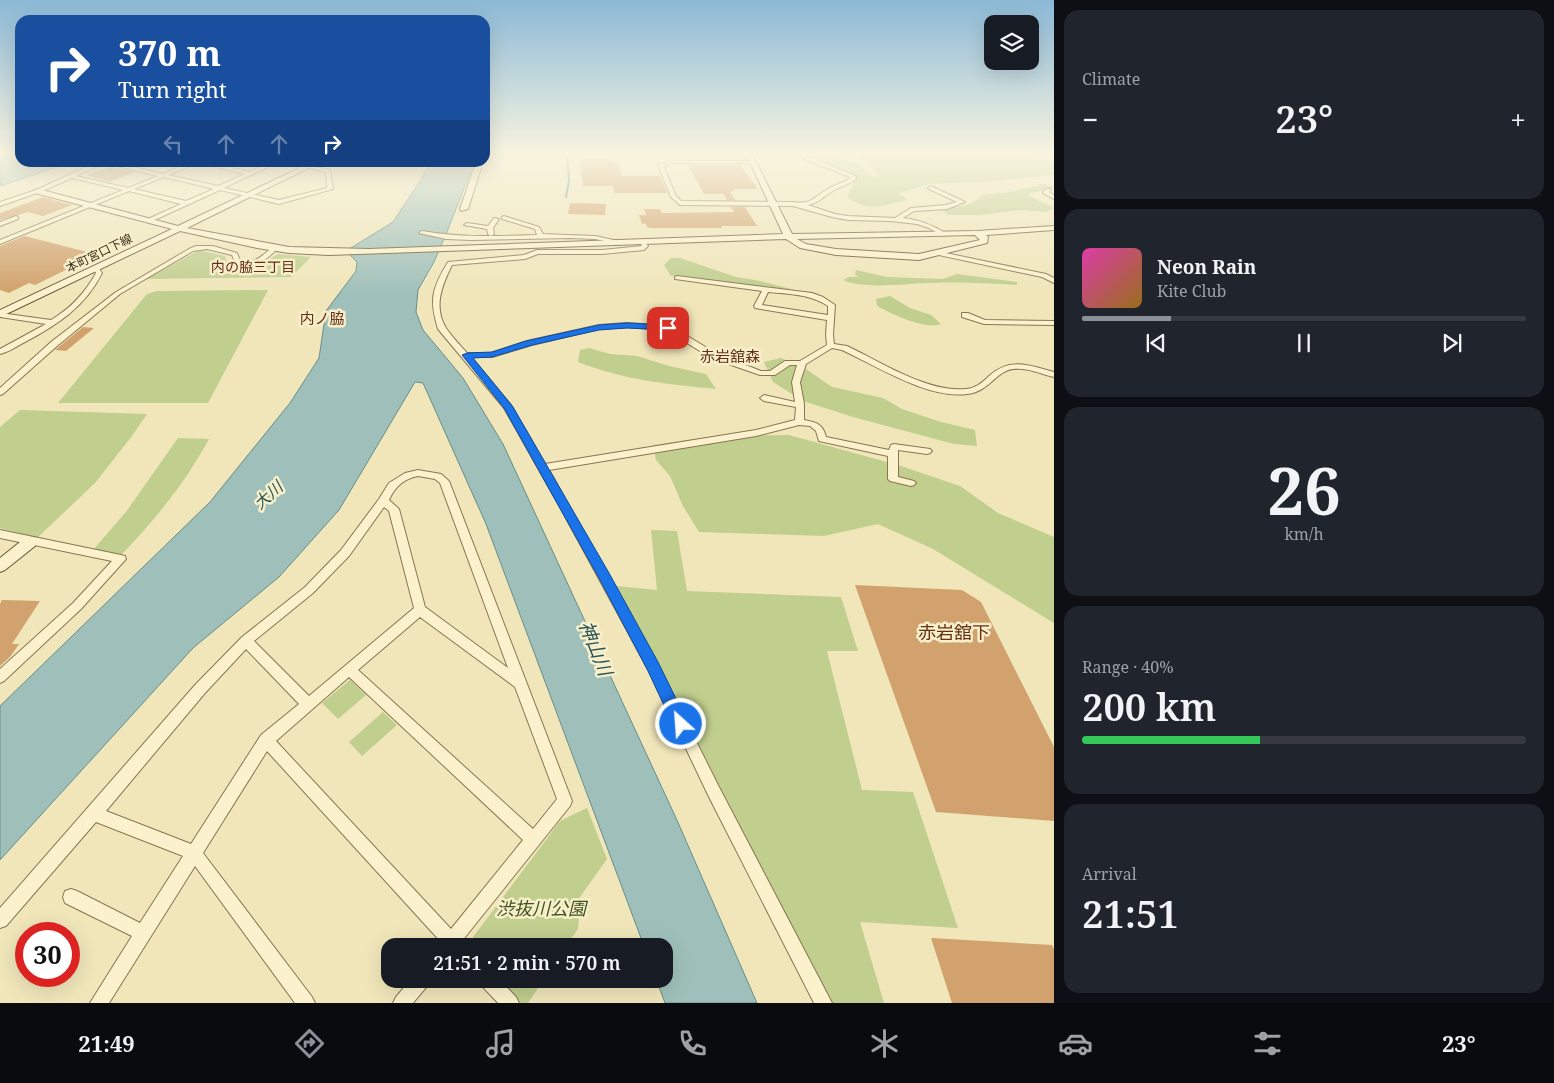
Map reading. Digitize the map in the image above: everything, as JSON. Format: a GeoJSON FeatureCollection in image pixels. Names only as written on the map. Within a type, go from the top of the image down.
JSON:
{"type":"FeatureCollection","features":[{"type":"Feature","properties":{"kind":"street"},"geometry":{"type":"LineString","coordinates":[[0,204],[12,200]]}},
{"type":"Feature","properties":{"kind":"street"},"geometry":{"type":"LineString","coordinates":[[72,200],[248,244],[334,252],[789,236],[977,233],[1054,228]]}},
{"type":"Feature","properties":{"kind":"street"},"geometry":{"type":"LineString","coordinates":[[0,242],[104,200]]}},
{"type":"Feature","properties":{"kind":"street"},"geometry":{"type":"LineString","coordinates":[[173,200],[186,203]]}},
{"type":"Feature","properties":{"kind":"street"},"geometry":{"type":"LineString","coordinates":[[150,220],[193,200]]}},
{"type":"Feature","properties":{"kind":"street","name":"本町宮口下線"},"geometry":{"type":"LineString","coordinates":[[0,315],[238,200]]}},
{"type":"Feature","properties":{"kind":"street"},"geometry":{"type":"LineString","coordinates":[[269,200],[279,202],[288,200]]}},
{"type":"Feature","properties":{"kind":"street"},"geometry":{"type":"LineString","coordinates":[[464,209],[467,200]]}},
{"type":"Feature","properties":{"kind":"street"},"geometry":{"type":"LineString","coordinates":[[677,200],[680,203],[798,204],[809,206],[833,216],[897,219],[932,226],[943,234]]}},
{"type":"Feature","properties":{"kind":"street"},"geometry":{"type":"LineString","coordinates":[[772,200],[789,236],[804,246],[836,252],[919,257],[1015,234],[1054,232]]}},
{"type":"Feature","properties":{"kind":"street"},"geometry":{"type":"LineString","coordinates":[[798,204],[820,200]]}},
{"type":"Feature","properties":{"kind":"street"},"geometry":{"type":"LineString","coordinates":[[897,219],[913,209],[948,206],[962,202],[957,200]]}},
{"type":"Feature","properties":{"kind":"street"},"geometry":{"type":"LineString","coordinates":[[0,224],[16,218]]}},
{"type":"Feature","properties":{"kind":"street"},"geometry":{"type":"LineString","coordinates":[[504,218],[538,228],[541,236]]}},
{"type":"Feature","properties":{"kind":"street"},"geometry":{"type":"LineString","coordinates":[[492,238],[490,228],[496,219]]}},
{"type":"Feature","properties":{"kind":"street"},"geometry":{"type":"LineString","coordinates":[[467,225],[490,228]]}},
{"type":"Feature","properties":{"kind":"street"},"geometry":{"type":"LineString","coordinates":[[422,233],[442,237],[492,238],[575,234],[620,242]]}},
{"type":"Feature","properties":{"kind":"street"},"geometry":{"type":"LineString","coordinates":[[977,233],[984,237],[984,241]]}},
{"type":"Feature","properties":{"kind":"street"},"geometry":{"type":"LineString","coordinates":[[643,242],[644,248],[621,251],[537,252],[525,257],[450,263],[435,294],[435,307],[442,328],[467,355],[508,407],[543,468],[653,667],[714,792],[823,1003]]}},
{"type":"Feature","properties":{"kind":"street"},"geometry":{"type":"LineString","coordinates":[[0,392],[54,344],[118,293],[191,250],[204,247],[223,250],[235,254],[238,264],[245,265],[260,261],[275,248]]}},
{"type":"Feature","properties":{"kind":"street"},"geometry":{"type":"LineString","coordinates":[[936,253],[1044,275],[1054,281]]}},
{"type":"Feature","properties":{"kind":"street"},"geometry":{"type":"LineString","coordinates":[[0,352],[54,323],[82,298],[99,273],[96,268]]}},
{"type":"Feature","properties":{"kind":"street"},"geometry":{"type":"LineString","coordinates":[[677,278],[812,294],[831,305],[828,336],[831,346]]}},
{"type":"Feature","properties":{"kind":"street"},"geometry":{"type":"LineString","coordinates":[[766,289],[758,306],[831,318]]}},
{"type":"Feature","properties":{"kind":"street"},"geometry":{"type":"LineString","coordinates":[[0,315],[54,323]]}},
{"type":"Feature","properties":{"kind":"street"},"geometry":{"type":"LineString","coordinates":[[965,315],[984,322],[1054,323]]}},
{"type":"Feature","properties":{"kind":"street"},"geometry":{"type":"LineString","coordinates":[[467,355],[492,355],[530,343],[599,327],[627,325],[668,328],[714,356],[760,373],[772,373],[788,363],[802,363],[831,346],[844,348],[923,384],[960,392],[982,388],[1002,370],[1016,367],[1054,375]]}},
{"type":"Feature","properties":{"kind":"street"},"geometry":{"type":"LineString","coordinates":[[799,422],[800,405],[796,382],[802,363]]}},
{"type":"Feature","properties":{"kind":"street"},"geometry":{"type":"LineString","coordinates":[[764,398],[800,405]]}},
{"type":"Feature","properties":{"kind":"street"},"geometry":{"type":"LineString","coordinates":[[543,468],[756,433],[799,422],[813,424],[820,430],[822,439],[893,454]]}},
{"type":"Feature","properties":{"kind":"street"},"geometry":{"type":"LineString","coordinates":[[911,482],[893,479],[894,447],[927,452]]}},
{"type":"Feature","properties":{"kind":"street"},"geometry":{"type":"LineString","coordinates":[[0,920],[200,689],[246,641],[309,590],[345,553],[383,501],[392,485],[408,475],[429,473],[438,476],[444,481],[565,801],[457,938]]}},
{"type":"Feature","properties":{"kind":"street"},"geometry":{"type":"LineString","coordinates":[[383,501],[394,509],[420,610],[519,682]]}},
{"type":"Feature","properties":{"kind":"street"},"geometry":{"type":"LineString","coordinates":[[0,534],[30,542],[121,559],[77,606],[0,676]]}},
{"type":"Feature","properties":{"kind":"street"},"geometry":{"type":"LineString","coordinates":[[0,566],[30,542]]}},
{"type":"Feature","properties":{"kind":"street"},"geometry":{"type":"LineString","coordinates":[[99,1003],[266,740],[420,610]]}},
{"type":"Feature","properties":{"kind":"street"},"geometry":{"type":"LineString","coordinates":[[246,641],[308,704]]}},
{"type":"Feature","properties":{"kind":"street"},"geometry":{"type":"LineString","coordinates":[[350,670],[534,840]]}},
{"type":"Feature","properties":{"kind":"street"},"geometry":{"type":"LineString","coordinates":[[266,740],[446,938]]}},
{"type":"Feature","properties":{"kind":"street"},"geometry":{"type":"LineString","coordinates":[[93,813],[194,853],[306,1003]]}},
{"type":"Feature","properties":{"kind":"street"},"geometry":{"type":"LineString","coordinates":[[70,897],[143,933]]}},
{"type":"Feature","properties":{"kind":"street"},"geometry":{"type":"LineString","coordinates":[[402,1003],[414,988]]}},
{"type":"Feature","properties":{"kind":"street"},"geometry":{"type":"LineString","coordinates":[[496,988],[510,1003]]}},
{"type":"Feature","properties":{"kind":"green space"},"geometry":{"type":"Polygon","coordinates":[[[851,200],[905,200],[881,206],[861,205],[851,200]]]}},
{"type":"Feature","properties":{"kind":"green space"},"geometry":{"type":"Polygon","coordinates":[[[976,200],[1037,200],[1054,208],[1046,212],[1020,210],[980,215],[948,215],[940,208],[964,206],[976,200]]]}},
{"type":"Feature","properties":{"kind":"green space"},"geometry":{"type":"Polygon","coordinates":[[[199,250],[225,256],[228,264],[241,269],[256,267],[278,254],[311,257],[291,277],[147,279],[199,250]]]}},
{"type":"Feature","properties":{"kind":"green space"},"geometry":{"type":"Polygon","coordinates":[[[671,258],[680,258],[736,277],[795,290],[671,276],[664,265],[671,258]]]}},
{"type":"Feature","properties":{"kind":"green space"},"geometry":{"type":"Polygon","coordinates":[[[856,270],[887,277],[943,279],[957,274],[1017,282],[1017,285],[922,283],[862,285],[843,280],[849,277],[858,277],[855,274],[856,270]]]}},
{"type":"Feature","properties":{"kind":"green space"},"geometry":{"type":"Polygon","coordinates":[[[268,290],[208,403],[58,403],[147,294],[157,291],[268,290]]]}},
{"type":"Feature","properties":{"kind":"green space"},"geometry":{"type":"Polygon","coordinates":[[[890,296],[910,308],[931,315],[941,324],[926,325],[918,323],[877,306],[876,299],[890,296]]]}},
{"type":"Feature","properties":{"kind":"green space"},"geometry":{"type":"Polygon","coordinates":[[[589,348],[610,354],[637,356],[669,366],[706,374],[716,389],[629,377],[578,362],[580,350],[589,348]]]}},
{"type":"Feature","properties":{"kind":"green space"},"geometry":{"type":"Polygon","coordinates":[[[781,358],[803,367],[832,387],[883,398],[902,409],[941,422],[975,430],[977,446],[954,444],[853,417],[803,401],[773,382],[764,362],[781,358]]]}},
{"type":"Feature","properties":{"kind":"green space"},"geometry":{"type":"Polygon","coordinates":[[[20,410],[147,414],[95,483],[37,538],[0,528],[0,427],[20,410]]]}},
{"type":"Feature","properties":{"kind":"green space"},"geometry":{"type":"Polygon","coordinates":[[[789,435],[901,466],[960,486],[998,513],[1054,537],[1054,623],[933,549],[878,524],[824,536],[699,532],[683,506],[670,476],[656,460],[653,445],[715,436],[789,435]]]}},
{"type":"Feature","properties":{"kind":"green space"},"geometry":{"type":"Polygon","coordinates":[[[178,438],[209,439],[190,471],[169,500],[121,555],[93,550],[126,512],[178,438]]]}},
{"type":"Feature","properties":{"kind":"green space"},"geometry":{"type":"Polygon","coordinates":[[[651,530],[677,531],[687,591],[841,597],[858,651],[827,651],[862,790],[913,792],[958,928],[860,922],[884,1003],[832,1003],[616,586],[657,590],[651,530]]]}},
{"type":"Feature","properties":{"kind":"green space"},"geometry":{"type":"Polygon","coordinates":[[[350,680],[366,695],[338,719],[322,703],[350,680]]]}},
{"type":"Feature","properties":{"kind":"green space"},"geometry":{"type":"Polygon","coordinates":[[[383,712],[397,725],[362,756],[349,742],[383,712]]]}},
{"type":"Feature","properties":{"kind":"green space","name":"渋抜川公園"},"geometry":{"type":"Polygon","coordinates":[[[587,808],[607,859],[580,897],[578,929],[572,938],[472,938],[560,821],[587,808]]]}},
{"type":"Feature","properties":{"kind":"green space"},"geometry":{"type":"Polygon","coordinates":[[[503,988],[538,988],[528,1003],[515,1003],[503,988]]]}},
{"type":"Feature","properties":{"kind":"water"},"geometry":{"type":"Polygon","coordinates":[[[408,200],[460,200],[434,262],[418,290],[416,312],[423,330],[463,378],[503,444],[676,818],[757,1003],[665,1003],[659,988],[673,988],[673,938],[641,938],[486,524],[423,383],[415,382],[339,510],[279,577],[193,648],[0,860],[0,706],[210,502],[290,403],[319,358],[326,311],[356,271],[357,262],[346,251],[393,222],[408,200]]]}},
{"type":"Feature","properties":{"kind":"building"},"geometry":{"type":"Polygon","coordinates":[[[35,200],[53,200],[72,205],[43,216],[28,212],[0,220],[0,213],[35,200]]]}},
{"type":"Feature","properties":{"kind":"building"},"geometry":{"type":"Polygon","coordinates":[[[570,203],[606,204],[605,215],[568,214],[570,203]]]}},
{"type":"Feature","properties":{"kind":"building"},"geometry":{"type":"Polygon","coordinates":[[[731,207],[745,207],[757,226],[651,228],[647,227],[645,223],[642,224],[639,215],[646,215],[644,209],[660,209],[662,213],[734,212],[731,207]]]}},
{"type":"Feature","properties":{"kind":"building"},"geometry":{"type":"Polygon","coordinates":[[[25,236],[91,253],[88,259],[35,285],[29,283],[9,293],[0,290],[0,246],[25,236]]]}},
{"type":"Feature","properties":{"kind":"building"},"geometry":{"type":"Polygon","coordinates":[[[83,327],[94,328],[66,351],[55,350],[83,327]]]}},
{"type":"Feature","properties":{"kind":"building"},"geometry":{"type":"Polygon","coordinates":[[[855,585],[962,590],[981,602],[1054,747],[1054,821],[936,812],[855,585]]]}},
{"type":"Feature","properties":{"kind":"building"},"geometry":{"type":"Polygon","coordinates":[[[2,600],[40,601],[12,644],[19,644],[10,657],[0,666],[0,604],[2,600]]]}},
{"type":"Feature","properties":{"kind":"building"},"geometry":{"type":"Polygon","coordinates":[[[931,938],[1052,945],[1054,949],[1054,1003],[952,1003],[931,938]]]}},
{"type":"Feature","properties":{"kind":"district","name":"内の脇三丁目"},"geometry":{"type":"Point","coordinates":[253,266]}},
{"type":"Feature","properties":{"kind":"district","name":"内ノ脇"},"geometry":{"type":"Point","coordinates":[322,318]}},
{"type":"Feature","properties":{"kind":"district","name":"赤岩舘森"},"geometry":{"type":"Point","coordinates":[730,356]}},
{"type":"Feature","properties":{"kind":"district","name":"赤岩舘下"},"geometry":{"type":"Point","coordinates":[954,632]}},
{"type":"Feature","properties":{"kind":"route"},"geometry":{"type":"LineString","coordinates":[[668,328],[627,325],[599,327],[530,343],[492,355],[467,355],[508,407],[605,577],[681,724]]}},
{"type":"Feature","properties":{"kind":"water label","name":"大川"},"geometry":{"type":"Point","coordinates":[268,495]}},
{"type":"Feature","properties":{"kind":"water label","name":"神山川"},"geometry":{"type":"Point","coordinates":[596,648]}}]}
